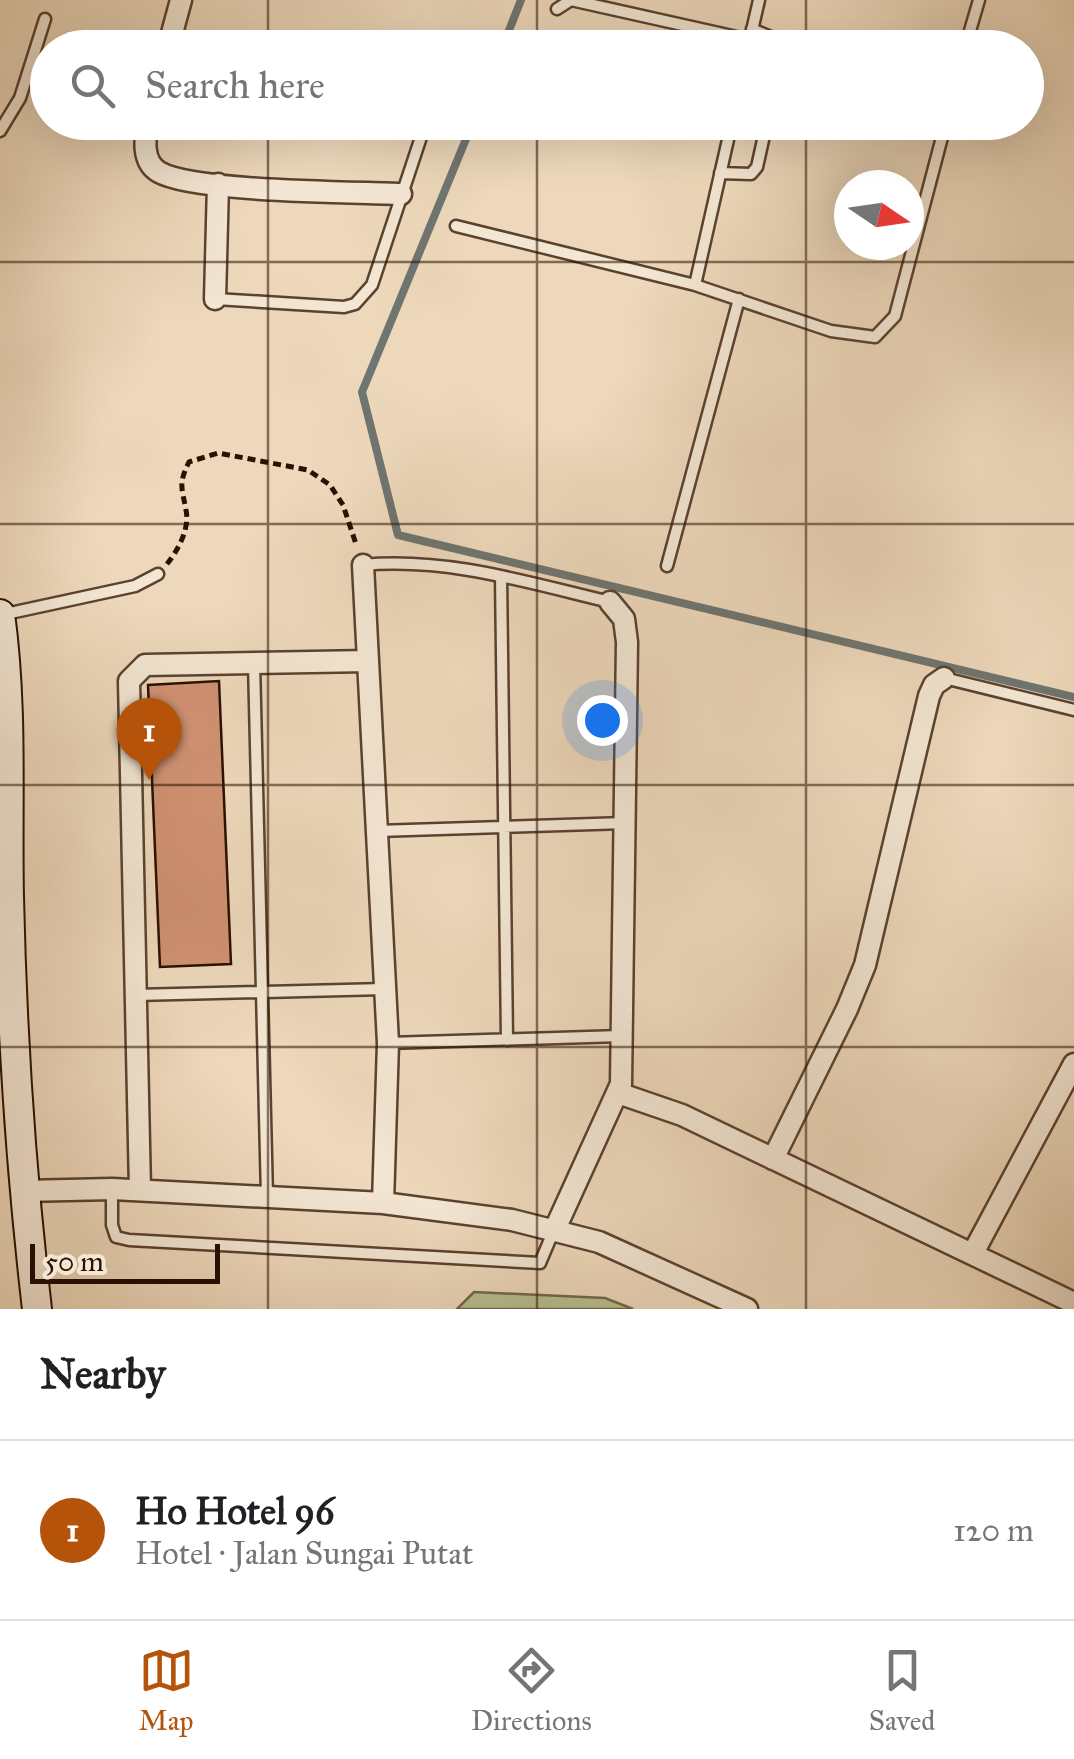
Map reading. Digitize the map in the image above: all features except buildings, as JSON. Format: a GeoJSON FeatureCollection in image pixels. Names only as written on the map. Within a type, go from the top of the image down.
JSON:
{"type":"FeatureCollection","features":[{"type":"Feature","properties":{"kind":"main road"},"geometry":{"type":"LineString","coordinates":[[0,615],[9,724],[4,844],[12,1012],[23,1192],[37,1309]]}},
{"type":"Feature","properties":{"kind":"street"},"geometry":{"type":"LineString","coordinates":[[172,30],[180,0]]}},
{"type":"Feature","properties":{"kind":"street"},"geometry":{"type":"LineString","coordinates":[[147,140],[150,164],[176,178],[218,184],[401,194]]}},
{"type":"Feature","properties":{"kind":"street"},"geometry":{"type":"LineString","coordinates":[[215,299],[218,184]]}},
{"type":"Feature","properties":{"kind":"street"},"geometry":{"type":"LineString","coordinates":[[363,565],[388,1043],[383,1203]]}},
{"type":"Feature","properties":{"kind":"street"},"geometry":{"type":"LineString","coordinates":[[555,1229],[621,1084],[627,642],[624,619],[610,602]]}},
{"type":"Feature","properties":{"kind":"street"},"geometry":{"type":"LineString","coordinates":[[140,1190],[129,681],[145,665],[368,660]]}},
{"type":"Feature","properties":{"kind":"street"},"geometry":{"type":"LineString","coordinates":[[773,1159],[848,1009],[865,965],[928,696],[944,678]]}},
{"type":"Feature","properties":{"kind":"street"},"geometry":{"type":"LineString","coordinates":[[974,1253],[1074,1064]]}},
{"type":"Feature","properties":{"kind":"street"},"geometry":{"type":"LineString","coordinates":[[618,1093],[682,1114],[1074,1303]]}},
{"type":"Feature","properties":{"kind":"street"},"geometry":{"type":"LineString","coordinates":[[23,1192],[112,1189],[383,1203],[512,1220],[555,1229],[648,1262],[747,1309]]}},
{"type":"Feature","properties":{"kind":"lane"},"geometry":{"type":"LineString","coordinates":[[556,9],[572,0],[709,30]]}},
{"type":"Feature","properties":{"kind":"lane"},"geometry":{"type":"LineString","coordinates":[[752,30],[759,0]]}},
{"type":"Feature","properties":{"kind":"lane"},"geometry":{"type":"LineString","coordinates":[[970,30],[978,0]]}},
{"type":"Feature","properties":{"kind":"lane"},"geometry":{"type":"LineString","coordinates":[[42,30],[45,20]]}},
{"type":"Feature","properties":{"kind":"lane"},"geometry":{"type":"LineString","coordinates":[[0,131],[20,98],[30,67]]}},
{"type":"Feature","properties":{"kind":"lane"},"geometry":{"type":"LineString","coordinates":[[215,299],[344,307],[356,304],[372,285],[420,140]]}},
{"type":"Feature","properties":{"kind":"lane"},"geometry":{"type":"LineString","coordinates":[[695,285],[728,140]]}},
{"type":"Feature","properties":{"kind":"lane"},"geometry":{"type":"LineString","coordinates":[[720,173],[750,174],[756,167],[763,140]]}},
{"type":"Feature","properties":{"kind":"lane"},"geometry":{"type":"LineString","coordinates":[[456,226],[695,285],[832,331],[875,336],[895,316],[941,140]]}},
{"type":"Feature","properties":{"kind":"lane"},"geometry":{"type":"LineString","coordinates":[[667,566],[738,299]]}},
{"type":"Feature","properties":{"kind":"lane"},"geometry":{"type":"LineString","coordinates":[[363,565],[407,560],[501,576],[610,602]]}},
{"type":"Feature","properties":{"kind":"lane"},"geometry":{"type":"LineString","coordinates":[[0,615],[135,586],[158,574]]}},
{"type":"Feature","properties":{"kind":"lane"},"geometry":{"type":"LineString","coordinates":[[501,576],[507,1040]]}},
{"type":"Feature","properties":{"kind":"lane"},"geometry":{"type":"LineString","coordinates":[[254,661],[267,1197]]}},
{"type":"Feature","properties":{"kind":"lane"},"geometry":{"type":"LineString","coordinates":[[944,678],[1074,710]]}},
{"type":"Feature","properties":{"kind":"lane"},"geometry":{"type":"LineString","coordinates":[[377,831],[624,823]]}},
{"type":"Feature","properties":{"kind":"lane"},"geometry":{"type":"LineString","coordinates":[[136,996],[385,989]]}},
{"type":"Feature","properties":{"kind":"lane"},"geometry":{"type":"LineString","coordinates":[[388,1043],[622,1036]]}},
{"type":"Feature","properties":{"kind":"lane"},"geometry":{"type":"LineString","coordinates":[[112,1189],[112,1225],[116,1237],[128,1240],[540,1263],[555,1229]]}},
{"type":"Feature","properties":{"kind":"path"},"geometry":{"type":"LineString","coordinates":[[158,574],[171,559],[186,523],[186,508],[180,495],[182,476],[189,462],[218,453],[308,470],[330,485],[342,505],[363,565]]}},
{"type":"Feature","properties":{"kind":"green space"},"geometry":{"type":"Polygon","coordinates":[[[474,1292],[605,1298],[633,1309],[457,1309],[474,1292]]]}},
{"type":"Feature","properties":{"kind":"waterway"},"geometry":{"type":"LineString","coordinates":[[509,30],[521,0]]}},
{"type":"Feature","properties":{"kind":"waterway"},"geometry":{"type":"LineString","coordinates":[[466,140],[362,392],[398,535],[1074,697]]}},
{"type":"Feature","properties":{"kind":"place","name":"Ho Hotel 96"},"geometry":{"type":"Point","coordinates":[149,780]}}]}
